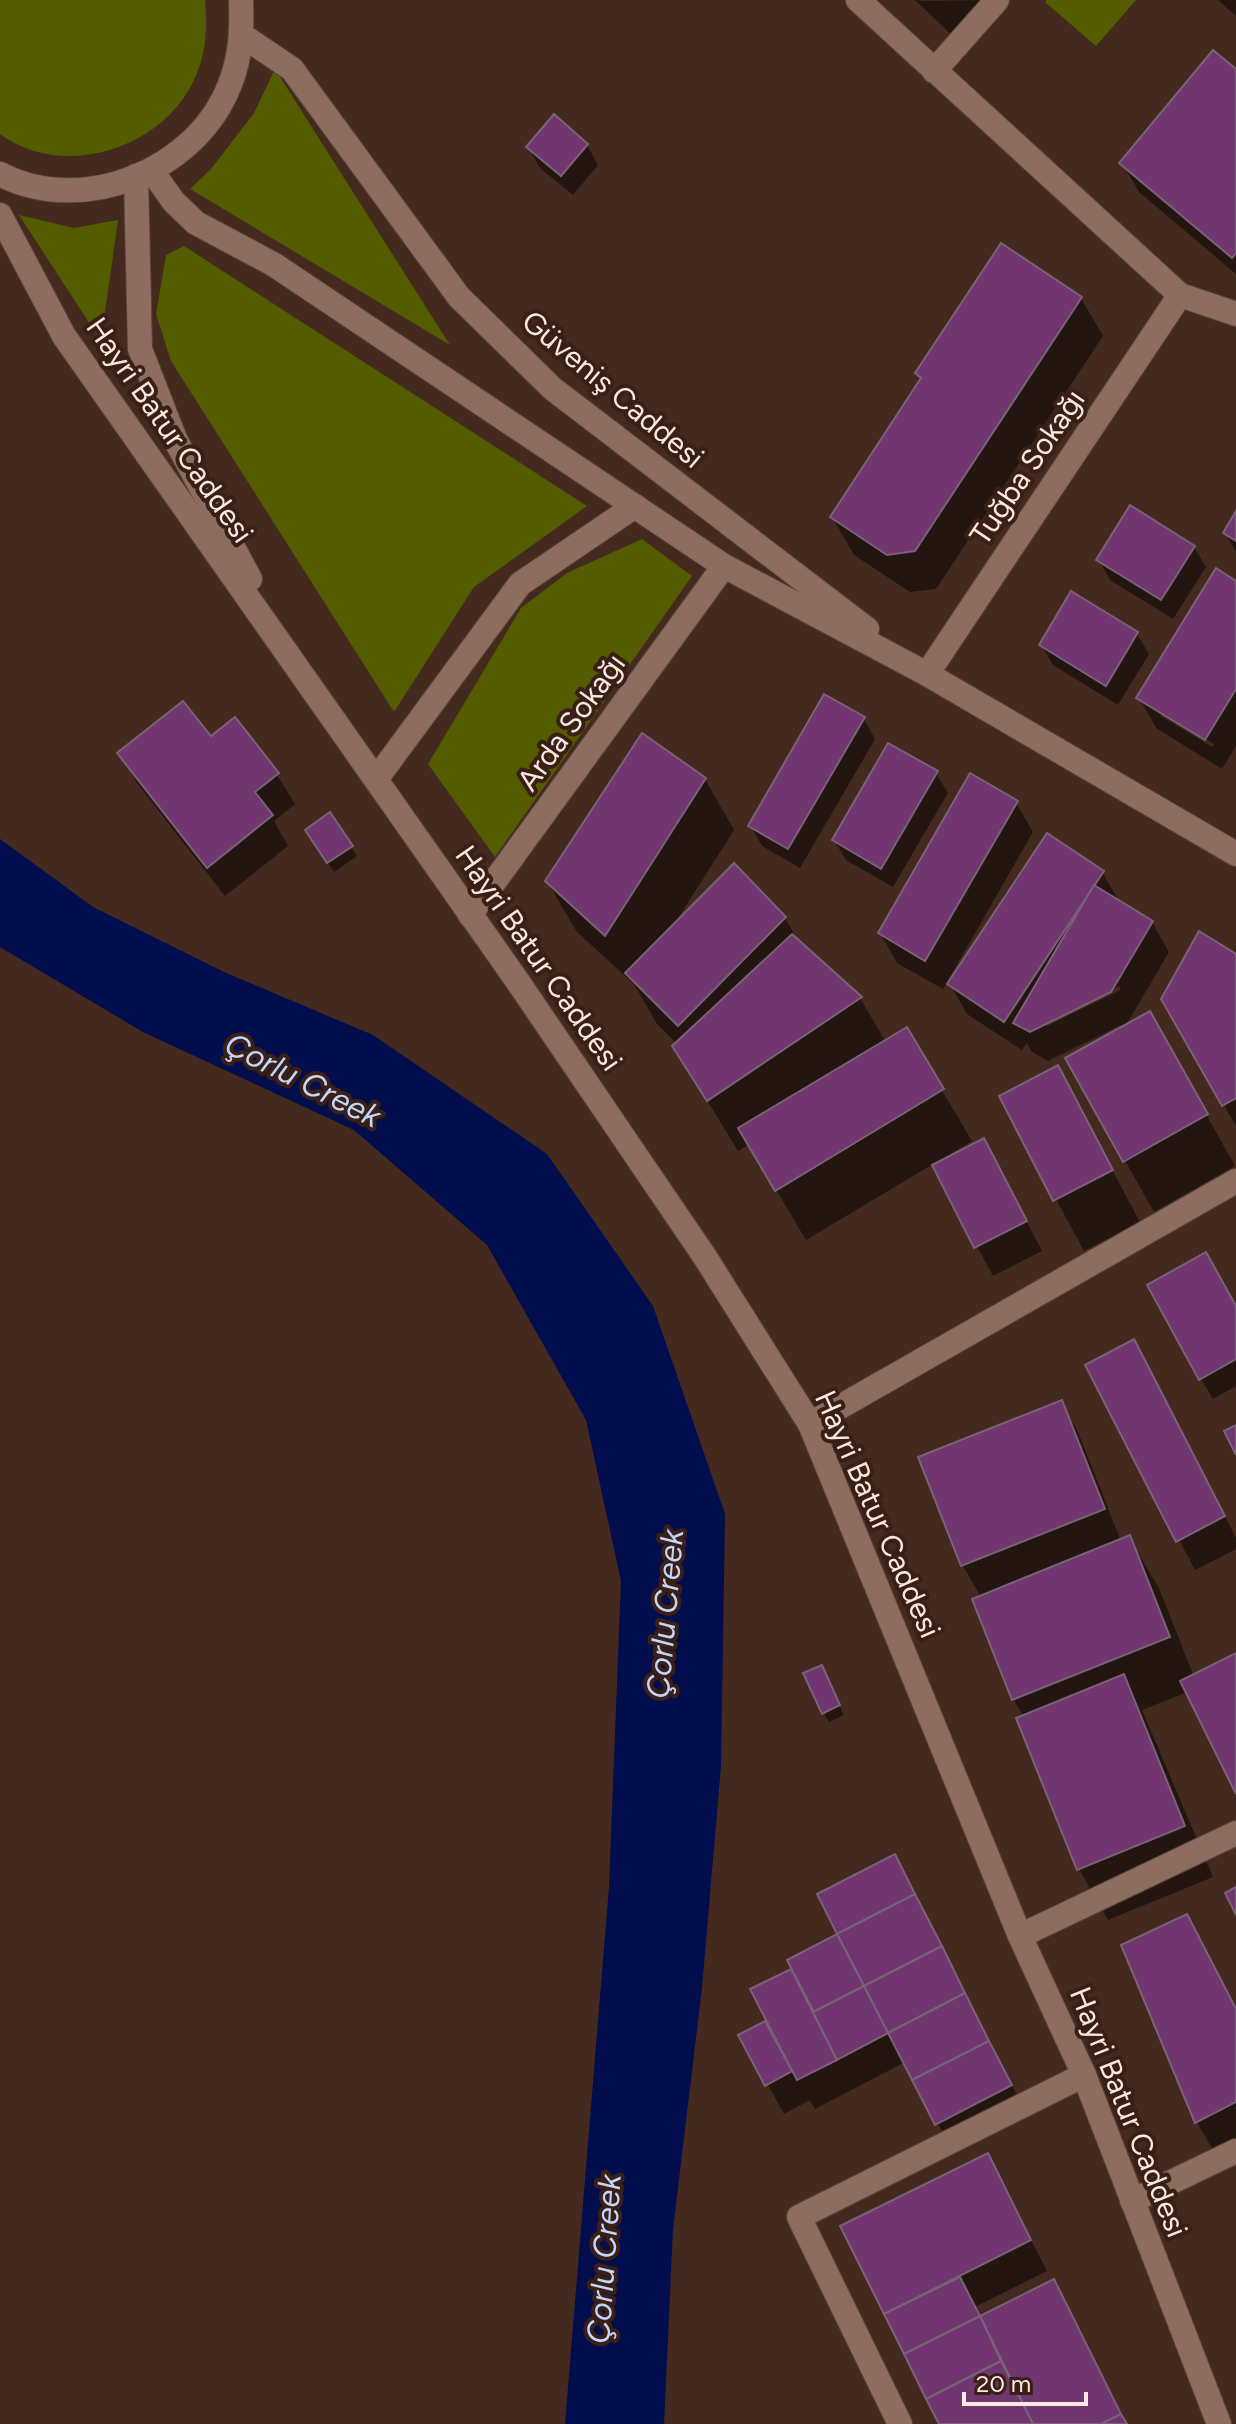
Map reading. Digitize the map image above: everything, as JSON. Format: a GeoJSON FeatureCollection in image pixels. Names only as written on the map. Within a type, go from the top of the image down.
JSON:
{"type":"FeatureCollection","features":[{"type":"Feature","properties":{"kind":"main road"},"geometry":{"type":"LineString","coordinates":[[0,174],[15,181],[65,191],[116,185],[164,164],[202,130],[230,86],[243,36],[241,0]]}},
{"type":"Feature","properties":{"kind":"main road"},"geometry":{"type":"LineString","coordinates":[[858,0],[1180,295],[1236,314]]}},
{"type":"Feature","properties":{"kind":"main road"},"geometry":{"type":"LineString","coordinates":[[934,71],[997,0]]}},
{"type":"Feature","properties":{"kind":"main road","name":"Güveniş Caddesi"},"geometry":{"type":"LineString","coordinates":[[243,36],[292,69],[459,297],[553,389],[927,674]]}},
{"type":"Feature","properties":{"kind":"main road","name":"Güveniş Caddesi"},"geometry":{"type":"LineString","coordinates":[[144,173],[196,223],[273,264],[724,566],[927,674],[1236,854]]}},
{"type":"Feature","properties":{"kind":"main road","name":"Hayri Batur Caddesi"},"geometry":{"type":"LineString","coordinates":[[144,173],[140,349],[175,439],[299,673]]}},
{"type":"Feature","properties":{"kind":"main road","name":"Hayri Batur Caddesi"},"geometry":{"type":"LineString","coordinates":[[0,215],[64,336],[299,673],[377,778],[705,1257],[810,1424],[1020,1936],[1084,2075],[1219,2424]]}},
{"type":"Feature","properties":{"kind":"main road","name":"Tuğba Sokağı"},"geometry":{"type":"LineString","coordinates":[[927,674],[1180,295]]}},
{"type":"Feature","properties":{"kind":"main road"},"geometry":{"type":"LineString","coordinates":[[377,778],[520,584],[635,506]]}},
{"type":"Feature","properties":{"kind":"main road","name":"Arda Sokağı"},"geometry":{"type":"LineString","coordinates":[[470,915],[724,566]]}},
{"type":"Feature","properties":{"kind":"main road"},"geometry":{"type":"LineString","coordinates":[[810,1424],[1234,1190]]}},
{"type":"Feature","properties":{"kind":"main road"},"geometry":{"type":"LineString","coordinates":[[1020,1936],[1236,1833]]}},
{"type":"Feature","properties":{"kind":"main road"},"geometry":{"type":"LineString","coordinates":[[900,2424],[799,2217],[1084,2075]]}},
{"type":"Feature","properties":{"kind":"main road"},"geometry":{"type":"LineString","coordinates":[[1132,2201],[1236,2151]]}},
{"type":"Feature","properties":{"kind":"green space"},"geometry":{"type":"Polygon","coordinates":[[[0,0],[205,0],[203,55],[183,99],[163,120],[139,137],[112,149],[83,155],[54,155],[26,148],[0,134],[0,0]]]}},
{"type":"Feature","properties":{"kind":"green space"},"geometry":{"type":"Polygon","coordinates":[[[1136,0],[1096,46],[1045,2],[1136,0]]]}},
{"type":"Feature","properties":{"kind":"green space"},"geometry":{"type":"Polygon","coordinates":[[[275,69],[450,345],[190,189],[211,169],[254,113],[275,69]]]}},
{"type":"Feature","properties":{"kind":"green space"},"geometry":{"type":"Polygon","coordinates":[[[19,215],[74,228],[118,220],[101,341],[19,215]]]}},
{"type":"Feature","properties":{"kind":"green space"},"geometry":{"type":"Polygon","coordinates":[[[184,246],[587,506],[474,587],[394,712],[171,361],[156,314],[166,255],[184,246]]]}},
{"type":"Feature","properties":{"kind":"green space"},"geometry":{"type":"Polygon","coordinates":[[[642,539],[692,576],[495,857],[428,764],[521,608],[567,573],[642,539]]]}},
{"type":"Feature","properties":{"kind":"water","name":"Çorlu Creek"},"geometry":{"type":"Polygon","coordinates":[[[0,839],[93,907],[224,972],[373,1035],[547,1154],[653,1306],[725,1514],[721,1766],[702,1988],[673,2229],[664,2424],[565,2424],[609,1887],[621,1581],[586,1420],[487,1245],[354,1130],[143,1032],[0,947],[0,839]]]}},
{"type":"Feature","properties":{"kind":"building"},"geometry":{"type":"Polygon","coordinates":[[[1213,50],[1236,69],[1236,253],[1232,258],[1119,163],[1213,50]]]}},
{"type":"Feature","properties":{"kind":"building"},"geometry":{"type":"Polygon","coordinates":[[[554,114],[588,144],[561,176],[526,147],[554,114]]]}},
{"type":"Feature","properties":{"kind":"building"},"geometry":{"type":"Polygon","coordinates":[[[1001,243],[1082,297],[915,551],[887,555],[830,517],[921,378],[915,373],[1001,243]]]}},
{"type":"Feature","properties":{"kind":"building"},"geometry":{"type":"Polygon","coordinates":[[[1130,505],[1195,546],[1161,600],[1096,560],[1130,505]]]}},
{"type":"Feature","properties":{"kind":"building"},"geometry":{"type":"Polygon","coordinates":[[[1236,511],[1236,541],[1223,533],[1236,511]]]}},
{"type":"Feature","properties":{"kind":"building"},"geometry":{"type":"Polygon","coordinates":[[[1216,568],[1236,581],[1236,689],[1205,740],[1136,698],[1216,568]]]}},
{"type":"Feature","properties":{"kind":"building"},"geometry":{"type":"Polygon","coordinates":[[[1071,591],[1138,632],[1106,686],[1039,645],[1071,591]]]}},
{"type":"Feature","properties":{"kind":"building"},"geometry":{"type":"Polygon","coordinates":[[[824,694],[865,717],[788,849],[748,826],[824,694]]]}},
{"type":"Feature","properties":{"kind":"building"},"geometry":{"type":"Polygon","coordinates":[[[183,701],[211,736],[235,717],[279,773],[255,792],[273,815],[207,868],[117,753],[183,701]]]}},
{"type":"Feature","properties":{"kind":"building"},"geometry":{"type":"Polygon","coordinates":[[[642,733],[706,778],[605,936],[545,881],[642,733]]]}},
{"type":"Feature","properties":{"kind":"building"},"geometry":{"type":"Polygon","coordinates":[[[888,743],[938,771],[881,869],[832,840],[888,743]]]}},
{"type":"Feature","properties":{"kind":"building"},"geometry":{"type":"Polygon","coordinates":[[[970,773],[1018,801],[925,961],[878,933],[970,773]]]}},
{"type":"Feature","properties":{"kind":"building"},"geometry":{"type":"Polygon","coordinates":[[[330,812],[353,846],[327,863],[305,830],[330,812]]]}},
{"type":"Feature","properties":{"kind":"building"},"geometry":{"type":"Polygon","coordinates":[[[1047,833],[1104,871],[1004,1022],[947,984],[1047,833]]]}},
{"type":"Feature","properties":{"kind":"building"},"geometry":{"type":"Polygon","coordinates":[[[734,863],[786,917],[678,1026],[625,973],[734,863]]]}},
{"type":"Feature","properties":{"kind":"building"},"geometry":{"type":"Polygon","coordinates":[[[1094,885],[1153,921],[1111,992],[1030,1032],[1013,1023],[1094,885]]]}},
{"type":"Feature","properties":{"kind":"building"},"geometry":{"type":"Polygon","coordinates":[[[1199,931],[1236,954],[1236,1098],[1222,1106],[1161,999],[1199,931]]]}},
{"type":"Feature","properties":{"kind":"building"},"geometry":{"type":"Polygon","coordinates":[[[792,934],[862,997],[707,1101],[672,1046],[792,934]]]}},
{"type":"Feature","properties":{"kind":"building"},"geometry":{"type":"Polygon","coordinates":[[[1150,1011],[1208,1114],[1123,1162],[1065,1058],[1150,1011]]]}},
{"type":"Feature","properties":{"kind":"building"},"geometry":{"type":"Polygon","coordinates":[[[907,1027],[944,1089],[775,1191],[738,1128],[907,1027]]]}},
{"type":"Feature","properties":{"kind":"building"},"geometry":{"type":"Polygon","coordinates":[[[1058,1065],[1113,1170],[1053,1201],[999,1096],[1058,1065]]]}},
{"type":"Feature","properties":{"kind":"building"},"geometry":{"type":"Polygon","coordinates":[[[984,1138],[1027,1221],[974,1248],[932,1165],[984,1138]]]}},
{"type":"Feature","properties":{"kind":"building"},"geometry":{"type":"Polygon","coordinates":[[[1206,1252],[1236,1306],[1236,1359],[1199,1380],[1147,1285],[1206,1252]]]}},
{"type":"Feature","properties":{"kind":"building"},"geometry":{"type":"Polygon","coordinates":[[[1134,1339],[1225,1516],[1176,1542],[1085,1365],[1134,1339]]]}},
{"type":"Feature","properties":{"kind":"building"},"geometry":{"type":"Polygon","coordinates":[[[1062,1400],[1105,1509],[961,1566],[918,1457],[1062,1400]]]}},
{"type":"Feature","properties":{"kind":"building"},"geometry":{"type":"Polygon","coordinates":[[[1236,1425],[1236,1455],[1224,1431],[1236,1425]]]}},
{"type":"Feature","properties":{"kind":"building"},"geometry":{"type":"Polygon","coordinates":[[[1130,1535],[1170,1637],[1012,1700],[972,1599],[1130,1535]]]}},
{"type":"Feature","properties":{"kind":"building"},"geometry":{"type":"Polygon","coordinates":[[[1236,1653],[1236,1794],[1180,1681],[1236,1653]]]}},
{"type":"Feature","properties":{"kind":"building"},"geometry":{"type":"Polygon","coordinates":[[[822,1665],[840,1705],[822,1714],[803,1673],[822,1665]]]}},
{"type":"Feature","properties":{"kind":"building"},"geometry":{"type":"Polygon","coordinates":[[[1124,1674],[1185,1826],[1077,1870],[1016,1718],[1124,1674]]]}},
{"type":"Feature","properties":{"kind":"building"},"geometry":{"type":"Polygon","coordinates":[[[895,1854],[915,1894],[837,1934],[817,1894],[895,1854]]]}},
{"type":"Feature","properties":{"kind":"building"},"geometry":{"type":"Polygon","coordinates":[[[1236,1887],[1236,1915],[1225,1893],[1236,1887]]]}},
{"type":"Feature","properties":{"kind":"building"},"geometry":{"type":"Polygon","coordinates":[[[915,1894],[942,1946],[864,1986],[837,1934],[915,1894]]]}},
{"type":"Feature","properties":{"kind":"building"},"geometry":{"type":"Polygon","coordinates":[[[1187,1914],[1236,2009],[1236,2102],[1195,2123],[1121,1945],[1187,1914]]]}},
{"type":"Feature","properties":{"kind":"building"},"geometry":{"type":"Polygon","coordinates":[[[837,1934],[864,1986],[814,2012],[787,1960],[837,1934]]]}},
{"type":"Feature","properties":{"kind":"building"},"geometry":{"type":"Polygon","coordinates":[[[942,1946],[965,1993],[888,2033],[864,1986],[942,1946]]]}},
{"type":"Feature","properties":{"kind":"building"},"geometry":{"type":"Polygon","coordinates":[[[791,1969],[837,2060],[797,2080],[750,1989],[791,1969]]]}},
{"type":"Feature","properties":{"kind":"building"},"geometry":{"type":"Polygon","coordinates":[[[864,1986],[888,2033],[837,2060],[813,2012],[864,1986]]]}},
{"type":"Feature","properties":{"kind":"building"},"geometry":{"type":"Polygon","coordinates":[[[965,1993],[989,2041],[912,2080],[888,2033],[965,1993]]]}},
{"type":"Feature","properties":{"kind":"building"},"geometry":{"type":"Polygon","coordinates":[[[765,2021],[792,2071],[765,2086],[738,2035],[765,2021]]]}},
{"type":"Feature","properties":{"kind":"building"},"geometry":{"type":"Polygon","coordinates":[[[989,2041],[1012,2085],[935,2125],[912,2080],[989,2041]]]}},
{"type":"Feature","properties":{"kind":"building"},"geometry":{"type":"Polygon","coordinates":[[[988,2153],[1031,2240],[884,2314],[840,2226],[988,2153]]]}},
{"type":"Feature","properties":{"kind":"building"},"geometry":{"type":"Polygon","coordinates":[[[960,2277],[980,2316],[904,2354],[884,2314],[960,2277]]]}},
{"type":"Feature","properties":{"kind":"building"},"geometry":{"type":"Polygon","coordinates":[[[1054,2279],[1121,2414],[1101,2424],[1033,2424],[980,2316],[1054,2279]]]}},
{"type":"Feature","properties":{"kind":"building"},"geometry":{"type":"Polygon","coordinates":[[[980,2316],[1001,2361],[926,2399],[904,2354],[980,2316]]]}},
{"type":"Feature","properties":{"kind":"building"},"geometry":{"type":"Polygon","coordinates":[[[1001,2361],[1033,2424],[939,2424],[926,2399],[1001,2361]]]}},
{"type":"Feature","properties":{"kind":"building"},"geometry":{"type":"Polygon","coordinates":[[[1121,2414],[1127,2424],[1101,2424],[1121,2414]]]}}]}
